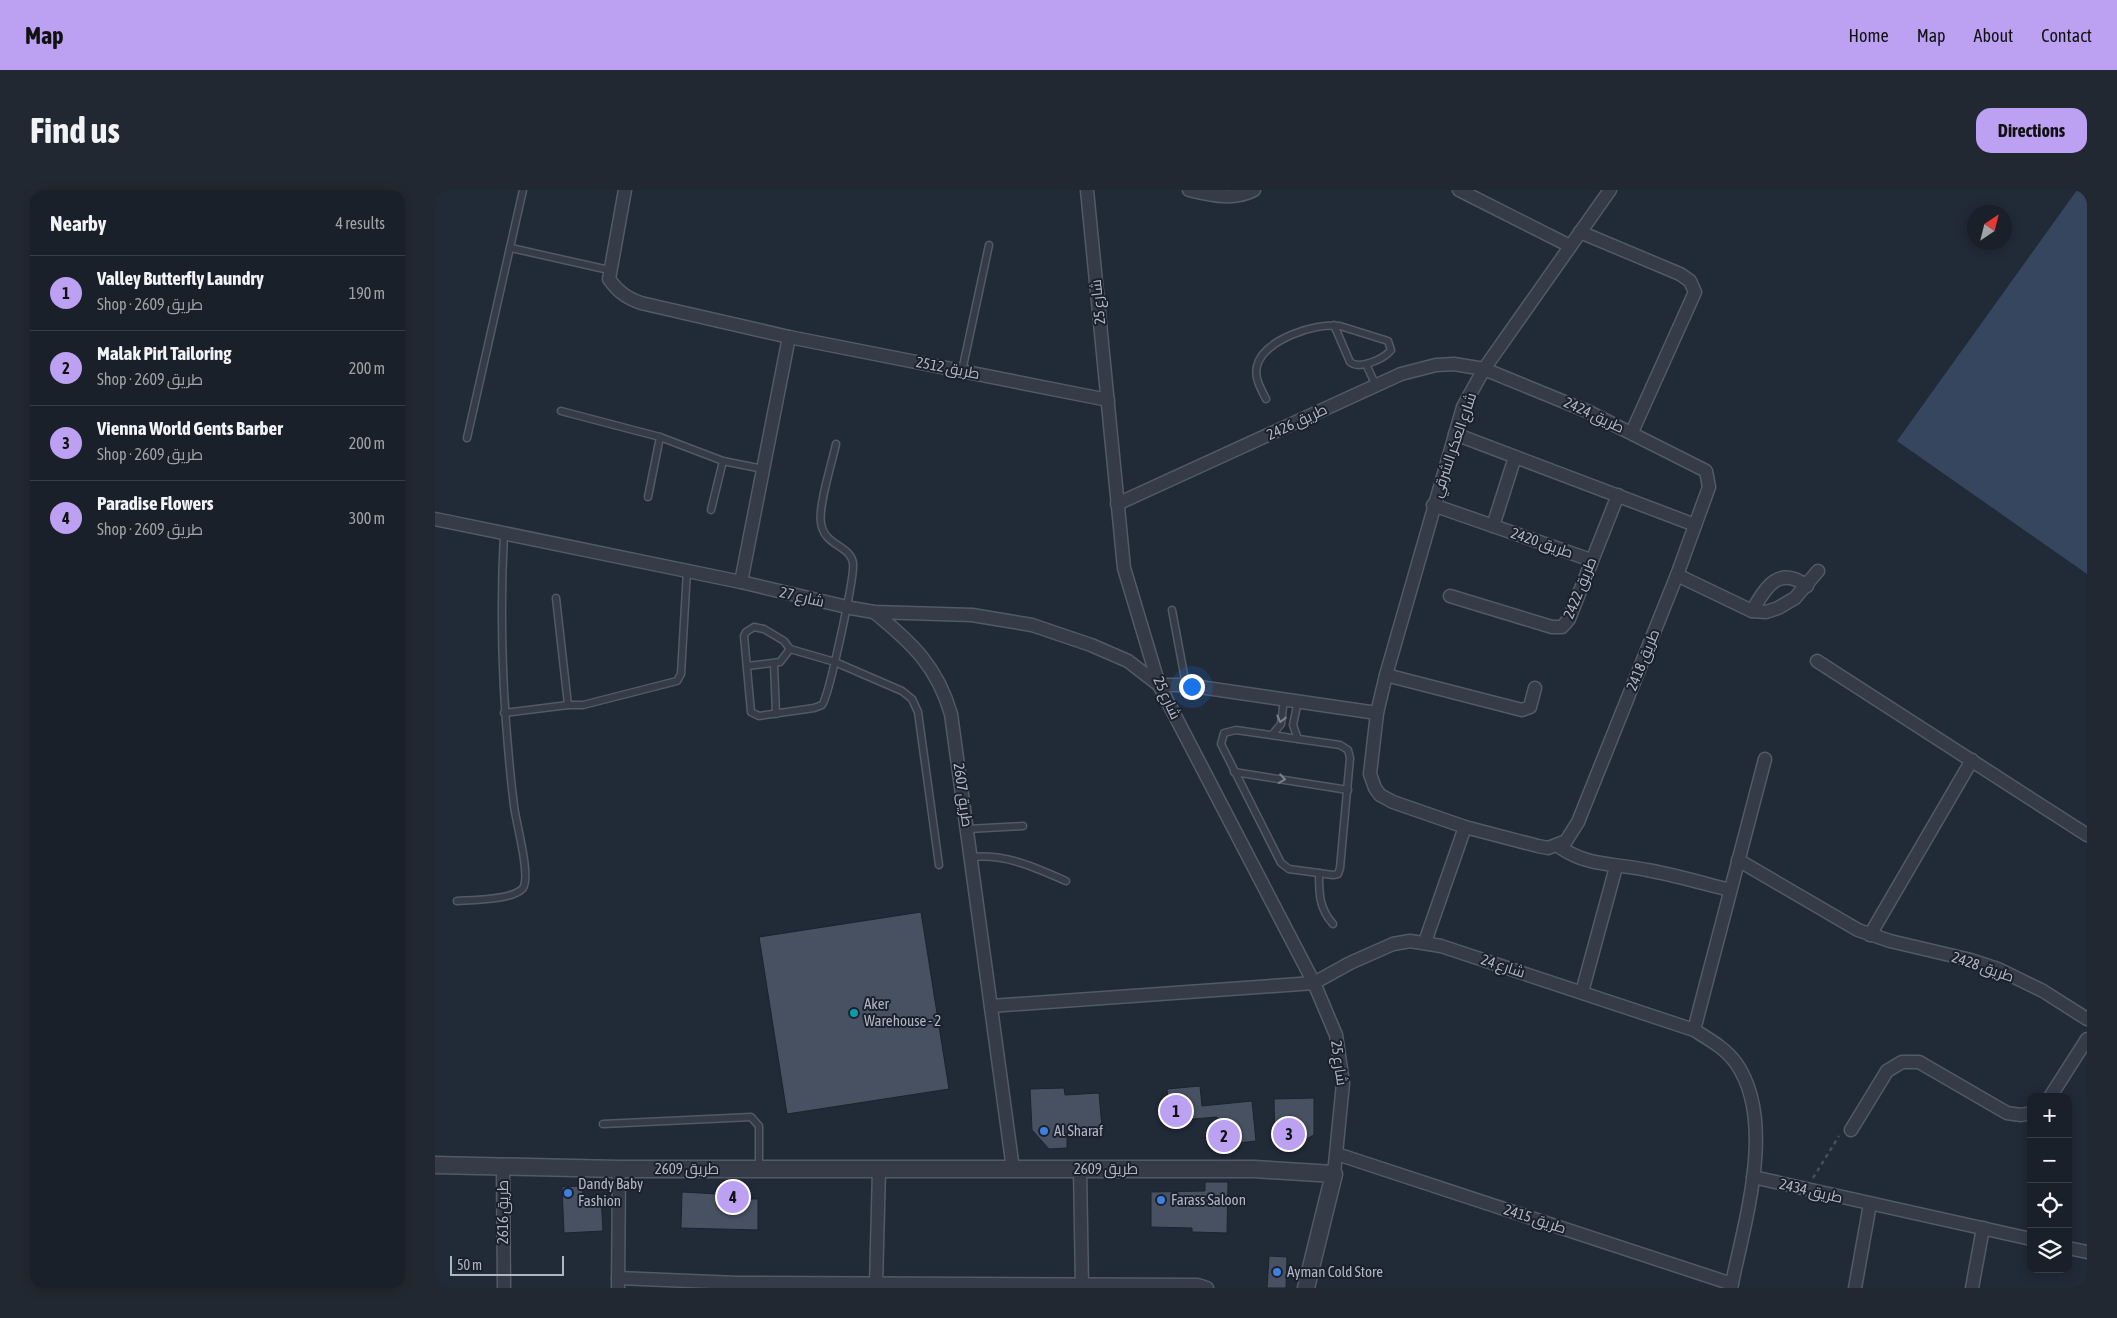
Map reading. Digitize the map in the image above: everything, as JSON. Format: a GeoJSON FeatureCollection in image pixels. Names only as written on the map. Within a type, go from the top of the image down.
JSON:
{"type":"FeatureCollection","features":[{"type":"Feature","properties":{"kind":"street"},"geometry":{"type":"LineString","coordinates":[[609,270],[625,190]]}},
{"type":"Feature","properties":{"kind":"street","name":"شارع 25"},"geometry":{"type":"LineString","coordinates":[[1085,190],[1124,568],[1159,686],[1314,983],[1336,1035],[1343,1083],[1334,1174]]}},
{"type":"Feature","properties":{"kind":"street"},"geometry":{"type":"LineString","coordinates":[[1189,190],[1224,196],[1243,196],[1254,190]]}},
{"type":"Feature","properties":{"kind":"street"},"geometry":{"type":"LineString","coordinates":[[1459,190],[1570,246]]}},
{"type":"Feature","properties":{"kind":"street","name":"شارع العكر الشرقي"},"geometry":{"type":"LineString","coordinates":[[1377,714],[1433,505],[1469,394],[1484,369],[1610,190]]}},
{"type":"Feature","properties":{"kind":"street"},"geometry":{"type":"LineString","coordinates":[[1580,232],[1680,274],[1690,281],[1695,292],[1632,432]]}},
{"type":"Feature","properties":{"kind":"street","name":"طريق 2512"},"geometry":{"type":"LineString","coordinates":[[609,270],[609,279],[616,289],[627,298],[641,303],[789,337],[1108,400]]}},
{"type":"Feature","properties":{"kind":"street"},"geometry":{"type":"LineString","coordinates":[[741,582],[789,337]]}},
{"type":"Feature","properties":{"kind":"street","name":"طريق 2426"},"geometry":{"type":"LineString","coordinates":[[1117,504],[1418,368],[1454,364],[1484,369]]}},
{"type":"Feature","properties":{"kind":"street","name":"طريق 2424"},"geometry":{"type":"LineString","coordinates":[[1484,369],[1535,389],[1632,432],[1701,468]]}},
{"type":"Feature","properties":{"kind":"street"},"geometry":{"type":"LineString","coordinates":[[1455,434],[1695,525]]}},
{"type":"Feature","properties":{"kind":"street","name":"طريق 2420"},"geometry":{"type":"LineString","coordinates":[[1493,526],[1515,457]]}},
{"type":"Feature","properties":{"kind":"street","name":"طريق 2418"},"geometry":{"type":"LineString","coordinates":[[1558,846],[1566,842],[1576,828],[1677,575],[1709,487],[1708,477],[1701,468]]}},
{"type":"Feature","properties":{"kind":"street","name":"طريق 2422"},"geometry":{"type":"LineString","coordinates":[[1450,596],[1552,627],[1562,627],[1569,620],[1591,560],[1618,496]]}},
{"type":"Feature","properties":{"kind":"street","name":"طريق 2420"},"geometry":{"type":"LineString","coordinates":[[1433,505],[1591,560]]}},
{"type":"Feature","properties":{"kind":"street","name":"شارع 27"},"geometry":{"type":"LineString","coordinates":[[435,519],[741,582],[874,612],[973,615],[1032,625],[1091,645],[1128,661],[1159,686]]}},
{"type":"Feature","properties":{"kind":"street"},"geometry":{"type":"LineString","coordinates":[[1677,575],[1751,611],[1766,612],[1778,608],[1795,598],[1818,571]]}},
{"type":"Feature","properties":{"kind":"street"},"geometry":{"type":"LineString","coordinates":[[1751,611],[1767,586],[1773,582],[1787,577],[1794,578],[1807,586]]}},
{"type":"Feature","properties":{"kind":"street","name":"طريق 2607"},"geometry":{"type":"LineString","coordinates":[[874,612],[912,644],[927,662],[940,683],[951,714],[972,857],[1013,1169]]}},
{"type":"Feature","properties":{"kind":"street"},"geometry":{"type":"LineString","coordinates":[[1817,661],[2087,835]]}},
{"type":"Feature","properties":{"kind":"street"},"geometry":{"type":"LineString","coordinates":[[1386,675],[1522,710],[1530,707],[1535,688]]}},
{"type":"Feature","properties":{"kind":"street"},"geometry":{"type":"LineString","coordinates":[[1159,686],[1186,684],[1377,714],[1370,774],[1375,788],[1386,799],[1465,827],[1538,846],[1558,846],[1582,860],[1616,867],[1654,871],[1730,890]]}},
{"type":"Feature","properties":{"kind":"street"},"geometry":{"type":"LineString","coordinates":[[1694,1030],[1765,759]]}},
{"type":"Feature","properties":{"kind":"street"},"geometry":{"type":"LineString","coordinates":[[1870,935],[1972,760]]}},
{"type":"Feature","properties":{"kind":"street"},"geometry":{"type":"LineString","coordinates":[[1425,942],[1465,827]]}},
{"type":"Feature","properties":{"kind":"street","name":"طريق 2428"},"geometry":{"type":"LineString","coordinates":[[1738,860],[1843,922],[1870,935],[1997,969],[2043,991],[2087,1019]]}},
{"type":"Feature","properties":{"kind":"street"},"geometry":{"type":"LineString","coordinates":[[1582,992],[1616,867]]}},
{"type":"Feature","properties":{"kind":"street","name":"شارع 24"},"geometry":{"type":"LineString","coordinates":[[1314,983],[1377,950],[1393,944],[1425,942],[1694,1030],[1720,1046],[1735,1063],[1747,1083],[1754,1113],[1753,1177],[1732,1286]]}},
{"type":"Feature","properties":{"kind":"street"},"geometry":{"type":"LineString","coordinates":[[991,1006],[1314,983]]}},
{"type":"Feature","properties":{"kind":"street"},"geometry":{"type":"LineString","coordinates":[[2053,1093],[2087,1039]]}},
{"type":"Feature","properties":{"kind":"street"},"geometry":{"type":"LineString","coordinates":[[1851,1130],[1887,1071],[1894,1066],[1911,1061],[1927,1065],[2007,1113],[2027,1114]]}},
{"type":"Feature","properties":{"kind":"street","name":"طريق 2415"},"geometry":{"type":"LineString","coordinates":[[1337,1154],[1732,1286]]}},
{"type":"Feature","properties":{"kind":"street","name":"طريق 2609"},"geometry":{"type":"LineString","coordinates":[[435,1165],[619,1169],[1254,1169],[1334,1174]]}},
{"type":"Feature","properties":{"kind":"street","name":"طريق 2616"},"geometry":{"type":"LineString","coordinates":[[503,1166],[504,1288]]}},
{"type":"Feature","properties":{"kind":"street"},"geometry":{"type":"LineString","coordinates":[[619,1169],[618,1283],[737,1286],[1198,1286],[1207,1288]]}},
{"type":"Feature","properties":{"kind":"street"},"geometry":{"type":"LineString","coordinates":[[1080,1169],[1082,1286]]}},
{"type":"Feature","properties":{"kind":"street"},"geometry":{"type":"LineString","coordinates":[[876,1285],[879,1170]]}},
{"type":"Feature","properties":{"kind":"street"},"geometry":{"type":"LineString","coordinates":[[1306,1288],[1334,1174]]}},
{"type":"Feature","properties":{"kind":"street","name":"طريق 2434"},"geometry":{"type":"LineString","coordinates":[[1753,1177],[2027,1238]]}},
{"type":"Feature","properties":{"kind":"street"},"geometry":{"type":"LineString","coordinates":[[1855,1288],[1870,1204]]}},
{"type":"Feature","properties":{"kind":"street"},"geometry":{"type":"LineString","coordinates":[[1972,1288],[1983,1228]]}},
{"type":"Feature","properties":{"kind":"street"},"geometry":{"type":"LineString","coordinates":[[2072,1249],[2087,1252]]}},
{"type":"Feature","properties":{"kind":"lane"},"geometry":{"type":"LineString","coordinates":[[467,438],[523,190]]}},
{"type":"Feature","properties":{"kind":"lane"},"geometry":{"type":"LineString","coordinates":[[962,371],[989,245]]}},
{"type":"Feature","properties":{"kind":"lane"},"geometry":{"type":"LineString","coordinates":[[511,248],[609,270]]}},
{"type":"Feature","properties":{"kind":"lane"},"geometry":{"type":"LineString","coordinates":[[1266,399],[1256,373],[1257,366],[1264,354],[1299,330],[1316,326],[1334,325],[1385,340],[1390,344],[1389,353],[1366,364],[1357,366],[1350,362],[1334,325]]}},
{"type":"Feature","properties":{"kind":"lane"},"geometry":{"type":"LineString","coordinates":[[1366,364],[1376,386]]}},
{"type":"Feature","properties":{"kind":"lane"},"geometry":{"type":"LineString","coordinates":[[561,411],[660,437],[723,461],[763,469]]}},
{"type":"Feature","properties":{"kind":"lane"},"geometry":{"type":"LineString","coordinates":[[648,497],[660,437]]}},
{"type":"Feature","properties":{"kind":"lane"},"geometry":{"type":"LineString","coordinates":[[836,444],[821,523],[826,537],[849,554],[853,563],[846,607],[835,662],[826,698],[822,705],[776,714],[756,716],[751,712],[744,636],[750,629],[764,629],[787,643],[790,649],[835,662],[902,691],[915,705],[939,865]]}},
{"type":"Feature","properties":{"kind":"lane"},"geometry":{"type":"LineString","coordinates":[[711,510],[723,461]]}},
{"type":"Feature","properties":{"kind":"lane"},"geometry":{"type":"LineString","coordinates":[[457,901],[513,895],[518,893],[525,884],[526,878],[514,810],[504,713],[501,612],[504,533]]}},
{"type":"Feature","properties":{"kind":"lane"},"geometry":{"type":"LineString","coordinates":[[504,713],[568,705],[583,705],[677,681],[681,674],[687,571]]}},
{"type":"Feature","properties":{"kind":"lane"},"geometry":{"type":"LineString","coordinates":[[556,598],[568,705]]}},
{"type":"Feature","properties":{"kind":"lane"},"geometry":{"type":"LineString","coordinates":[[1172,610],[1186,684]]}},
{"type":"Feature","properties":{"kind":"lane"},"geometry":{"type":"LineString","coordinates":[[747,666],[774,664],[785,659],[790,649]]}},
{"type":"Feature","properties":{"kind":"lane"},"geometry":{"type":"LineString","coordinates":[[774,664],[776,714]]}},
{"type":"Feature","properties":{"kind":"lane"},"geometry":{"type":"LineString","coordinates":[[1272,735],[1281,724],[1284,700]]}},
{"type":"Feature","properties":{"kind":"lane"},"geometry":{"type":"LineString","coordinates":[[1298,701],[1293,725],[1298,739]]}},
{"type":"Feature","properties":{"kind":"lane"},"geometry":{"type":"LineString","coordinates":[[1236,730],[1298,739],[1341,745],[1348,750],[1350,758],[1340,871],[1333,875],[1289,869],[1284,866],[1221,744],[1224,733],[1236,730]]}},
{"type":"Feature","properties":{"kind":"lane"},"geometry":{"type":"LineString","coordinates":[[1234,772],[1347,790]]}},
{"type":"Feature","properties":{"kind":"lane"},"geometry":{"type":"LineString","coordinates":[[968,829],[1023,826]]}},
{"type":"Feature","properties":{"kind":"lane"},"geometry":{"type":"LineString","coordinates":[[972,857],[1010,858],[1066,881]]}},
{"type":"Feature","properties":{"kind":"lane"},"geometry":{"type":"LineString","coordinates":[[1319,873],[1319,900],[1325,914],[1333,924]]}},
{"type":"Feature","properties":{"kind":"lane"},"geometry":{"type":"LineString","coordinates":[[603,1124],[751,1117],[759,1126],[759,1169]]}},
{"type":"Feature","properties":{"kind":"path"},"geometry":{"type":"LineString","coordinates":[[1806,1190],[1839,1134],[1845,1130],[1851,1130]]}},
{"type":"Feature","properties":{"kind":"water"},"geometry":{"type":"Polygon","coordinates":[[[2077,190],[2087,190],[2087,574],[1897,441],[2077,190]]]}},
{"type":"Feature","properties":{"kind":"building","name":"Aker Warehouse - 2"},"geometry":{"type":"Polygon","coordinates":[[[921,912],[949,1089],[787,1114],[759,937],[921,912]]]}},
{"type":"Feature","properties":{"kind":"building"},"geometry":{"type":"Polygon","coordinates":[[[1200,1086],[1202,1106],[1252,1101],[1256,1141],[1220,1145],[1217,1117],[1170,1121],[1167,1089],[1200,1086]]]}},
{"type":"Feature","properties":{"kind":"building"},"geometry":{"type":"Polygon","coordinates":[[[1064,1088],[1065,1095],[1099,1093],[1102,1128],[1067,1130],[1067,1148],[1049,1149],[1032,1130],[1030,1089],[1064,1088]]]}},
{"type":"Feature","properties":{"kind":"building"},"geometry":{"type":"Polygon","coordinates":[[[1314,1098],[1314,1135],[1304,1140],[1275,1141],[1274,1099],[1314,1098]]]}},
{"type":"Feature","properties":{"kind":"building"},"geometry":{"type":"Polygon","coordinates":[[[1205,1182],[1228,1182],[1227,1233],[1192,1232],[1192,1228],[1151,1227],[1151,1192],[1205,1191],[1205,1182]]]}},
{"type":"Feature","properties":{"kind":"building"},"geometry":{"type":"Polygon","coordinates":[[[582,1186],[583,1197],[601,1196],[603,1231],[564,1233],[562,1187],[582,1186]]]}},
{"type":"Feature","properties":{"kind":"building"},"geometry":{"type":"Polygon","coordinates":[[[718,1189],[741,1190],[741,1199],[758,1199],[758,1230],[681,1228],[682,1192],[718,1194],[718,1189]]]}},
{"type":"Feature","properties":{"kind":"building"},"geometry":{"type":"Polygon","coordinates":[[[1269,1256],[1287,1257],[1286,1288],[1267,1288],[1269,1256]]]}},
{"type":"Feature","properties":{"kind":"place","name":"Aker Warehouse - 2"},"geometry":{"type":"Point","coordinates":[854,1013]}},
{"type":"Feature","properties":{"kind":"place","name":"Valley Butterfly Laundry"},"geometry":{"type":"Point","coordinates":[1176,1111]}},
{"type":"Feature","properties":{"kind":"place","name":"Al Sharaf"},"geometry":{"type":"Point","coordinates":[1044,1131]}},
{"type":"Feature","properties":{"kind":"place","name":"Vienna World Gents Barber"},"geometry":{"type":"Point","coordinates":[1289,1134]}},
{"type":"Feature","properties":{"kind":"place","name":"Malak Pirl Tailoring"},"geometry":{"type":"Point","coordinates":[1224,1136]}},
{"type":"Feature","properties":{"kind":"place","name":"Dandy Baby Fashion"},"geometry":{"type":"Point","coordinates":[568,1193]}},
{"type":"Feature","properties":{"kind":"place","name":"Paradise Flowers"},"geometry":{"type":"Point","coordinates":[733,1197]}},
{"type":"Feature","properties":{"kind":"place","name":"Farass Saloon"},"geometry":{"type":"Point","coordinates":[1161,1200]}},
{"type":"Feature","properties":{"kind":"place","name":"Ayman Cold Store"},"geometry":{"type":"Point","coordinates":[1277,1272]}}]}
